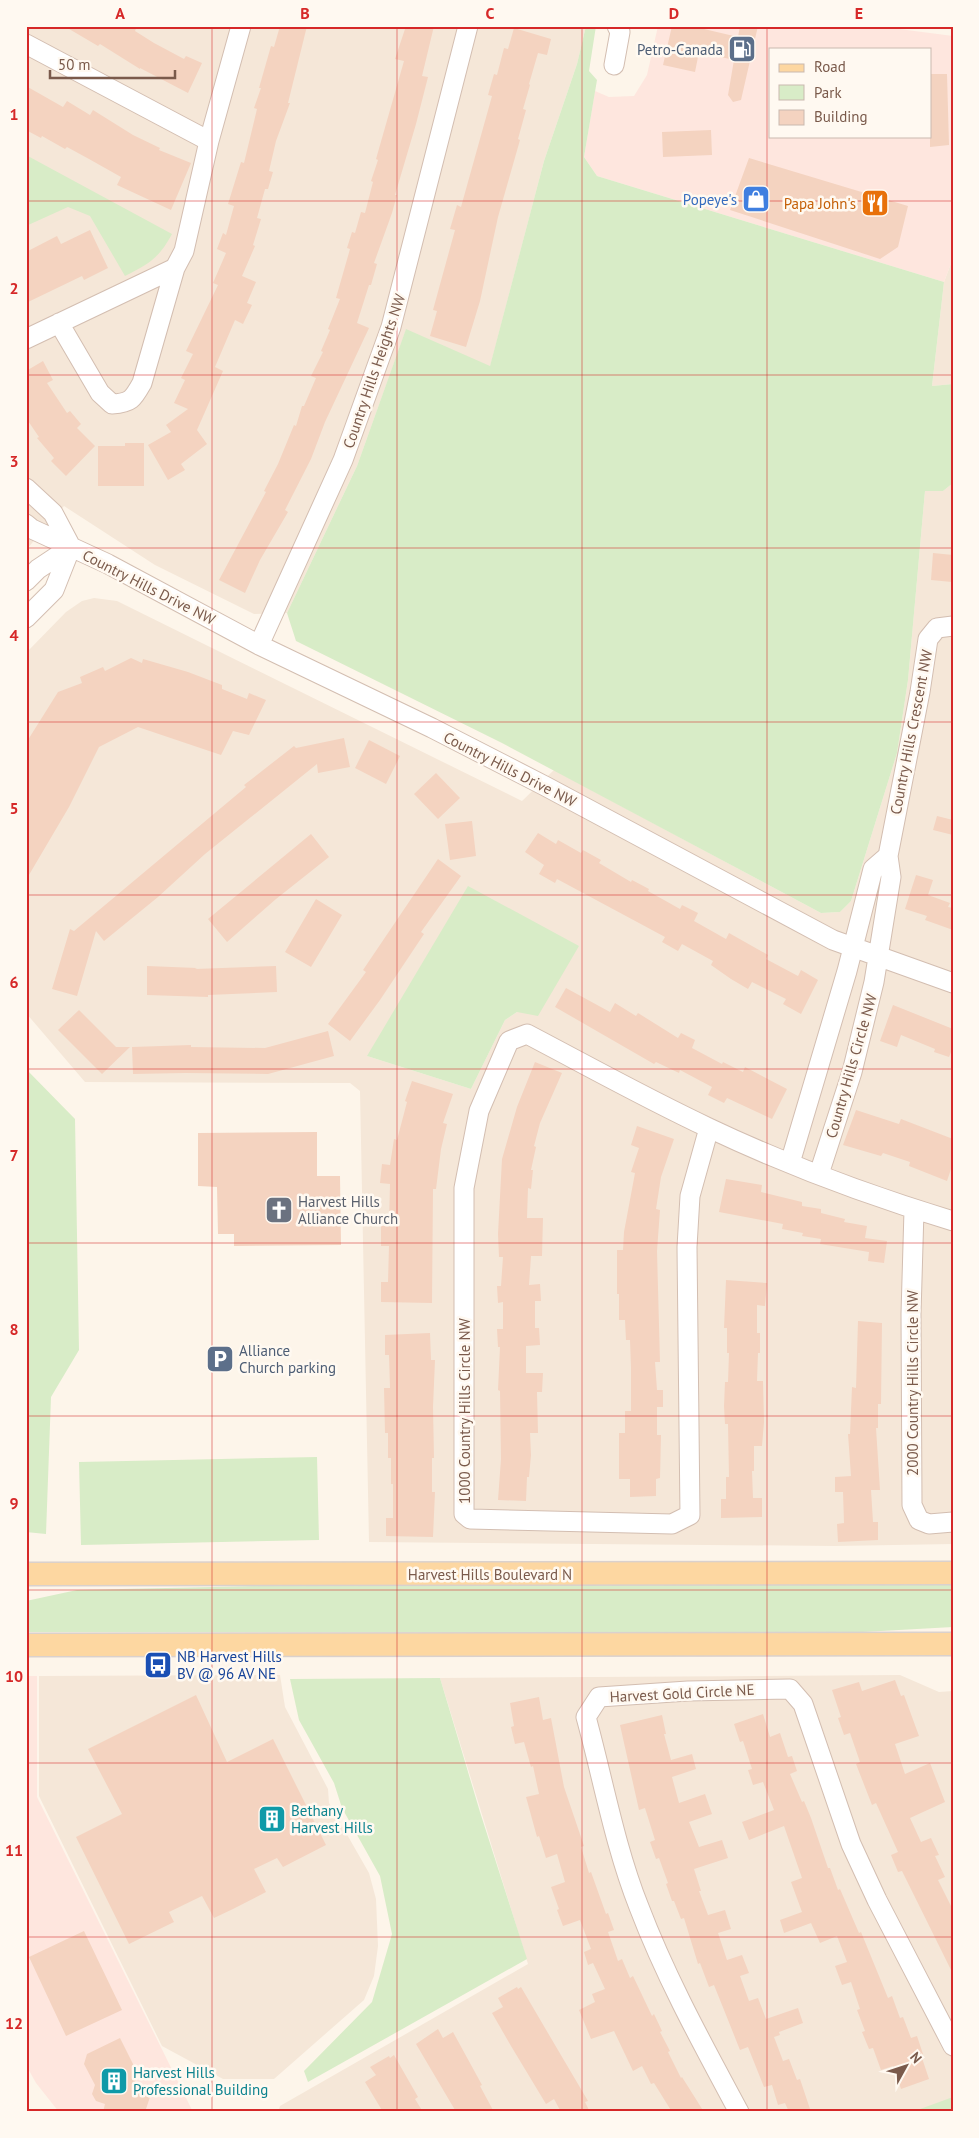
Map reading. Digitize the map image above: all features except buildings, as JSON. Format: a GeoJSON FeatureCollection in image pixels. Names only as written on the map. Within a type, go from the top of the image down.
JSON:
{"type":"FeatureCollection","features":[{"type":"Feature","properties":{"kind":"main road","name":"Harvest Hills Boulevard N"},"geometry":{"type":"LineString","coordinates":[[26,1574],[953,1573]]}},
{"type":"Feature","properties":{"kind":"main road"},"geometry":{"type":"LineString","coordinates":[[26,1590],[74,1574]]}},
{"type":"Feature","properties":{"kind":"main road"},"geometry":{"type":"LineString","coordinates":[[26,1645],[953,1644]]}},
{"type":"Feature","properties":{"kind":"street"},"geometry":{"type":"LineString","coordinates":[[59,323],[100,393],[112,404],[126,403],[134,396],[142,383],[175,268],[184,251],[209,141],[241,26]]}},
{"type":"Feature","properties":{"kind":"street","name":"Country Hills Heights NW"},"geometry":{"type":"LineString","coordinates":[[259,645],[343,460],[391,327],[468,26]]}},
{"type":"Feature","properties":{"kind":"street"},"geometry":{"type":"LineString","coordinates":[[614,65],[621,28]]}},
{"type":"Feature","properties":{"kind":"street"},"geometry":{"type":"LineString","coordinates":[[26,44],[209,141]]}},
{"type":"Feature","properties":{"kind":"street"},"geometry":{"type":"LineString","coordinates":[[26,339],[175,268]]}},
{"type":"Feature","properties":{"kind":"street","name":"Country Hills Drive NW"},"geometry":{"type":"LineString","coordinates":[[26,488],[53,513],[71,547]]}},
{"type":"Feature","properties":{"kind":"street","name":"Country Hills Drive NW"},"geometry":{"type":"LineString","coordinates":[[26,524],[32,529],[108,564],[259,645],[432,728],[545,786],[833,940],[852,949],[953,983]]}},
{"type":"Feature","properties":{"kind":"street"},"geometry":{"type":"LineString","coordinates":[[26,581],[38,569],[71,547]]}},
{"type":"Feature","properties":{"kind":"street"},"geometry":{"type":"LineString","coordinates":[[26,618],[54,590],[71,547]]}},
{"type":"Feature","properties":{"kind":"street","name":"Country Hills Crescent NW"},"geometry":{"type":"LineString","coordinates":[[878,958],[891,877],[888,856],[920,692],[928,639],[937,628],[953,626]]}},
{"type":"Feature","properties":{"kind":"street"},"geometry":{"type":"LineString","coordinates":[[852,949],[873,869],[888,856]]}},
{"type":"Feature","properties":{"kind":"street","name":"Country Hills Circle NW"},"geometry":{"type":"LineString","coordinates":[[790,1164],[824,1052],[852,949]]}},
{"type":"Feature","properties":{"kind":"street","name":"Country Hills Circle NW"},"geometry":{"type":"LineString","coordinates":[[819,1174],[852,1072],[878,958]]}},
{"type":"Feature","properties":{"kind":"street","name":"1000 Country Hills Circle NW"},"geometry":{"type":"LineString","coordinates":[[709,1128],[690,1196],[688,1238],[690,1515],[672,1524],[470,1519],[464,1514],[464,1188],[479,1111],[509,1041],[527,1034],[709,1128],[790,1164]]}},
{"type":"Feature","properties":{"kind":"street"},"geometry":{"type":"LineString","coordinates":[[790,1164],[914,1210],[953,1222]]}},
{"type":"Feature","properties":{"kind":"street","name":"2000 Country Hills Circle NW"},"geometry":{"type":"LineString","coordinates":[[914,1210],[911,1314],[912,1505],[919,1520],[929,1524],[953,1522]]}},
{"type":"Feature","properties":{"kind":"street","name":"Harvest Gold Circle NE"},"geometry":{"type":"LineString","coordinates":[[739,2112],[676,1995],[638,1906],[586,1717],[600,1697],[688,1691],[790,1689],[803,1704],[851,1844],[877,1900],[953,2046]]}},
{"type":"Feature","properties":{"kind":"shaded area"},"geometry":{"type":"Polygon","coordinates":[[[26,26],[586,26],[577,64],[544,161],[490,367],[406,330],[357,466],[287,613],[254,614],[155,565],[64,506],[26,550],[26,26]]]}},
{"type":"Feature","properties":{"kind":"shaded area"},"geometry":{"type":"Polygon","coordinates":[[[658,26],[876,26],[953,36],[953,258],[944,282],[597,176],[584,157],[595,91],[609,97],[634,96],[647,75],[658,26]]]}},
{"type":"Feature","properties":{"kind":"shaded area"},"geometry":{"type":"Polygon","coordinates":[[[953,258],[953,384],[932,386],[944,282],[953,258]]]}},
{"type":"Feature","properties":{"kind":"shaded area"},"geometry":{"type":"Polygon","coordinates":[[[953,483],[953,1544],[835,1546],[369,1542],[360,1091],[350,1083],[85,1082],[26,1013],[26,653],[66,612],[82,601],[94,598],[117,601],[522,801],[554,770],[821,913],[840,912],[851,901],[897,753],[908,680],[925,491],[943,491],[953,483]],[[579,946],[367,1056],[471,1089],[505,1020],[517,1012],[579,946]]]}},
{"type":"Feature","properties":{"kind":"shaded area","name":"Bethany Harvest Hills"},"geometry":{"type":"Polygon","coordinates":[[[280,1675],[285,1707],[328,1789],[329,1803],[369,1873],[376,1899],[378,1946],[374,1976],[364,2000],[274,2079],[223,2079],[162,2046],[39,1796],[39,1676],[280,1675]]]}},
{"type":"Feature","properties":{"kind":"shaded area"},"geometry":{"type":"Polygon","coordinates":[[[900,1675],[939,1692],[953,1691],[953,2112],[278,2112],[280,2106],[528,1964],[440,1678],[900,1675]]]}},
{"type":"Feature","properties":{"kind":"shaded area"},"geometry":{"type":"Polygon","coordinates":[[[26,1676],[37,1676],[37,1797],[193,2112],[59,2112],[36,2083],[26,2065],[26,1676]]]}},
{"type":"Feature","properties":{"kind":"green space"},"geometry":{"type":"Polygon","coordinates":[[[586,26],[596,26],[589,71],[597,80],[584,157],[597,176],[944,282],[932,386],[953,384],[953,483],[943,491],[925,491],[908,680],[897,753],[851,901],[840,912],[821,913],[502,743],[296,641],[287,613],[357,466],[406,329],[490,366],[544,161],[577,64],[586,26]]]}},
{"type":"Feature","properties":{"kind":"green space"},"geometry":{"type":"Polygon","coordinates":[[[26,155],[172,234],[163,249],[153,260],[125,276],[90,216],[68,207],[26,226],[26,155]]]}},
{"type":"Feature","properties":{"kind":"green space"},"geometry":{"type":"Polygon","coordinates":[[[468,886],[579,946],[538,1016],[517,1012],[505,1020],[471,1089],[367,1056],[468,886]]]}},
{"type":"Feature","properties":{"kind":"green space"},"geometry":{"type":"Polygon","coordinates":[[[26,1069],[75,1119],[79,1350],[51,1397],[46,1534],[26,1532],[26,1069]]]}},
{"type":"Feature","properties":{"kind":"green space"},"geometry":{"type":"Polygon","coordinates":[[[317,1457],[319,1540],[81,1545],[79,1462],[317,1457]]]}},
{"type":"Feature","properties":{"kind":"green space"},"geometry":{"type":"Polygon","coordinates":[[[953,1580],[953,1627],[863,1632],[26,1632],[26,1601],[77,1590],[472,1581],[953,1580]]]}},
{"type":"Feature","properties":{"kind":"green space"},"geometry":{"type":"Polygon","coordinates":[[[440,1678],[527,1959],[308,2082],[304,2071],[372,2002],[392,1934],[380,1876],[342,1808],[334,1783],[299,1720],[290,1679],[440,1678]]]}},
{"type":"Feature","properties":{"kind":"green space"},"geometry":{"type":"Polygon","coordinates":[[[953,2097],[953,2112],[912,2112],[953,2097]]]}},
{"type":"Feature","properties":{"kind":"place","name":"Petro-Canada"},"geometry":{"type":"Point","coordinates":[742,49]}},
{"type":"Feature","properties":{"kind":"place","name":"Popeye's"},"geometry":{"type":"Point","coordinates":[756,199]}},
{"type":"Feature","properties":{"kind":"place","name":"Papa John's"},"geometry":{"type":"Point","coordinates":[875,203]}},
{"type":"Feature","properties":{"kind":"place","name":"Harvest Hills Alliance Church"},"geometry":{"type":"Point","coordinates":[279,1210]}},
{"type":"Feature","properties":{"kind":"place","name":"Alliance Church parking"},"geometry":{"type":"Point","coordinates":[220,1359]}},
{"type":"Feature","properties":{"kind":"place","name":"NB Harvest Hills BV @ 96 AV NE"},"geometry":{"type":"Point","coordinates":[158,1665]}},
{"type":"Feature","properties":{"kind":"place","name":"Bethany Harvest Hills"},"geometry":{"type":"Point","coordinates":[272,1819]}},
{"type":"Feature","properties":{"kind":"place","name":"Harvest Hills Professional Building"},"geometry":{"type":"Point","coordinates":[114,2081]}}]}
